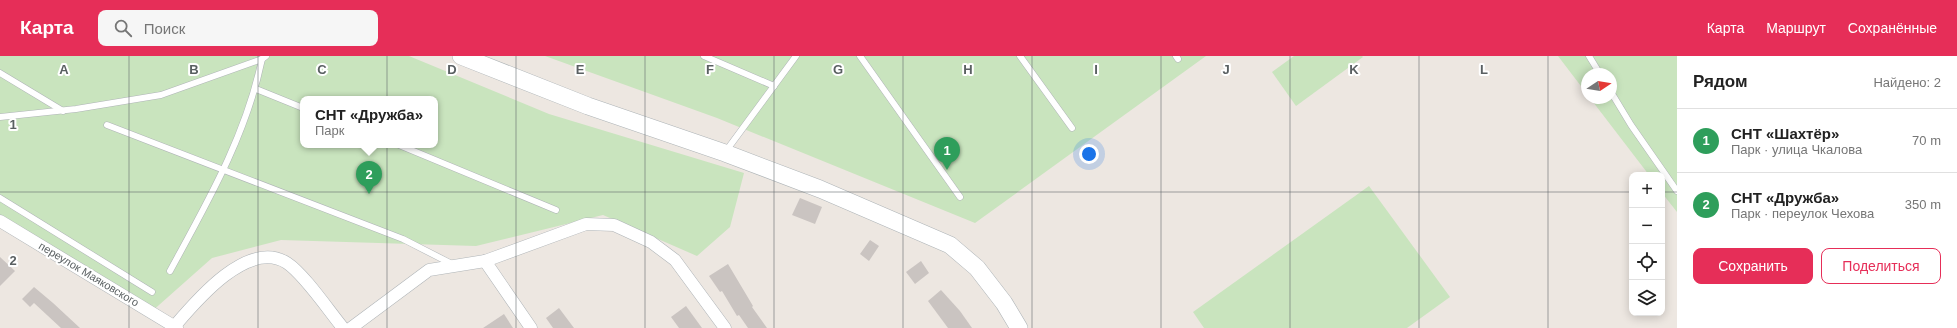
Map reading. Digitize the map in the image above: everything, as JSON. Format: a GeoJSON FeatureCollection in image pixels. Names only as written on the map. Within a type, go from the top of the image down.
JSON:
{"type":"FeatureCollection","features":[{"type":"Feature","properties":{"kind":"main road"},"geometry":{"type":"LineString","coordinates":[[461,56],[588,106],[725,153],[820,189],[950,246],[976,268],[1004,303],[1019,328]]}},
{"type":"Feature","properties":{"kind":"street","name":"переулок Маяковского"},"geometry":{"type":"LineString","coordinates":[[0,221],[175,327]]}},
{"type":"Feature","properties":{"kind":"street"},"geometry":{"type":"LineString","coordinates":[[351,328],[429,270],[486,261],[586,224],[614,225],[651,242],[675,260],[726,328]]}},
{"type":"Feature","properties":{"kind":"street"},"geometry":{"type":"LineString","coordinates":[[175,327],[223,275],[254,259],[270,258],[286,263],[306,283],[343,328]]}},
{"type":"Feature","properties":{"kind":"street"},"geometry":{"type":"LineString","coordinates":[[486,261],[532,328]]}},
{"type":"Feature","properties":{"kind":"lane"},"geometry":{"type":"LineString","coordinates":[[252,56],[261,59]]}},
{"type":"Feature","properties":{"kind":"lane"},"geometry":{"type":"LineString","coordinates":[[704,56],[774,86]]}},
{"type":"Feature","properties":{"kind":"lane"},"geometry":{"type":"LineString","coordinates":[[725,153],[796,56]]}},
{"type":"Feature","properties":{"kind":"lane"},"geometry":{"type":"LineString","coordinates":[[860,56],[960,196]]}},
{"type":"Feature","properties":{"kind":"lane"},"geometry":{"type":"LineString","coordinates":[[1020,56],[1072,128]]}},
{"type":"Feature","properties":{"kind":"lane"},"geometry":{"type":"LineString","coordinates":[[1589,56],[1596,68]]}},
{"type":"Feature","properties":{"kind":"lane"},"geometry":{"type":"LineString","coordinates":[[170,271],[224,170],[256,89],[261,59]]}},
{"type":"Feature","properties":{"kind":"lane"},"geometry":{"type":"LineString","coordinates":[[0,118],[63,111],[161,95],[261,59]]}},
{"type":"Feature","properties":{"kind":"lane"},"geometry":{"type":"LineString","coordinates":[[0,73],[63,111]]}},
{"type":"Feature","properties":{"kind":"lane"},"geometry":{"type":"LineString","coordinates":[[256,89],[300,107]]}},
{"type":"Feature","properties":{"kind":"lane"},"geometry":{"type":"LineString","coordinates":[[1617,102],[1631,125],[1677,191]]}},
{"type":"Feature","properties":{"kind":"lane"},"geometry":{"type":"LineString","coordinates":[[107,125],[403,238],[456,265]]}},
{"type":"Feature","properties":{"kind":"lane"},"geometry":{"type":"LineString","coordinates":[[406,148],[556,210]]}},
{"type":"Feature","properties":{"kind":"lane"},"geometry":{"type":"LineString","coordinates":[[0,198],[152,292]]}},
{"type":"Feature","properties":{"kind":"green space"},"geometry":{"type":"Polygon","coordinates":[[[0,56],[409,56],[549,114],[744,173],[730,227],[697,256],[603,215],[476,246],[281,240],[212,258],[150,313],[0,219],[0,56]]]}},
{"type":"Feature","properties":{"kind":"green space"},"geometry":{"type":"Polygon","coordinates":[[[545,56],[1206,56],[975,223],[717,118],[545,56]]]}},
{"type":"Feature","properties":{"kind":"green space"},"geometry":{"type":"Polygon","coordinates":[[[1294,56],[1363,57],[1296,106],[1272,72],[1294,56]]]}},
{"type":"Feature","properties":{"kind":"green space"},"geometry":{"type":"Polygon","coordinates":[[[1558,56],[1677,56],[1677,212],[1665,197],[1665,172],[1647,172],[1595,104],[1617,104],[1617,68],[1581,68],[1581,86],[1558,56]]]}},
{"type":"Feature","properties":{"kind":"green space"},"geometry":{"type":"Polygon","coordinates":[[[1369,186],[1450,297],[1407,328],[1204,328],[1193,312],[1369,186]]]}},
{"type":"Feature","properties":{"kind":"building"},"geometry":{"type":"Polygon","coordinates":[[[800,198],[822,207],[815,224],[792,215],[800,198]]]}},
{"type":"Feature","properties":{"kind":"building"},"geometry":{"type":"Polygon","coordinates":[[[870,240],[879,246],[869,261],[860,254],[870,240]]]}},
{"type":"Feature","properties":{"kind":"building"},"geometry":{"type":"Polygon","coordinates":[[[0,257],[15,271],[0,286],[0,257]]]}},
{"type":"Feature","properties":{"kind":"building"},"geometry":{"type":"Polygon","coordinates":[[[921,261],[929,273],[915,284],[906,272],[921,261]]]}},
{"type":"Feature","properties":{"kind":"building"},"geometry":{"type":"Polygon","coordinates":[[[728,264],[753,306],[752,307],[767,328],[748,328],[739,315],[737,316],[722,291],[720,292],[709,276],[728,264]]]}},
{"type":"Feature","properties":{"kind":"building"},"geometry":{"type":"Polygon","coordinates":[[[34,287],[80,328],[61,328],[34,303],[30,307],[22,299],[34,287]]]}},
{"type":"Feature","properties":{"kind":"building"},"geometry":{"type":"Polygon","coordinates":[[[941,290],[960,311],[972,328],[948,328],[928,301],[941,290]]]}},
{"type":"Feature","properties":{"kind":"building"},"geometry":{"type":"Polygon","coordinates":[[[686,306],[702,328],[679,328],[671,317],[686,306]]]}},
{"type":"Feature","properties":{"kind":"building"},"geometry":{"type":"Polygon","coordinates":[[[559,308],[574,328],[553,328],[546,318],[559,308]]]}},
{"type":"Feature","properties":{"kind":"building"},"geometry":{"type":"Polygon","coordinates":[[[504,314],[513,328],[483,328],[504,314]]]}},
{"type":"Feature","properties":{"kind":"place","name":"СНТ «Шахтёр»"},"geometry":{"type":"Point","coordinates":[947,170]}},
{"type":"Feature","properties":{"kind":"place","name":"СНТ «Дружба»"},"geometry":{"type":"Point","coordinates":[369,194]}}]}
